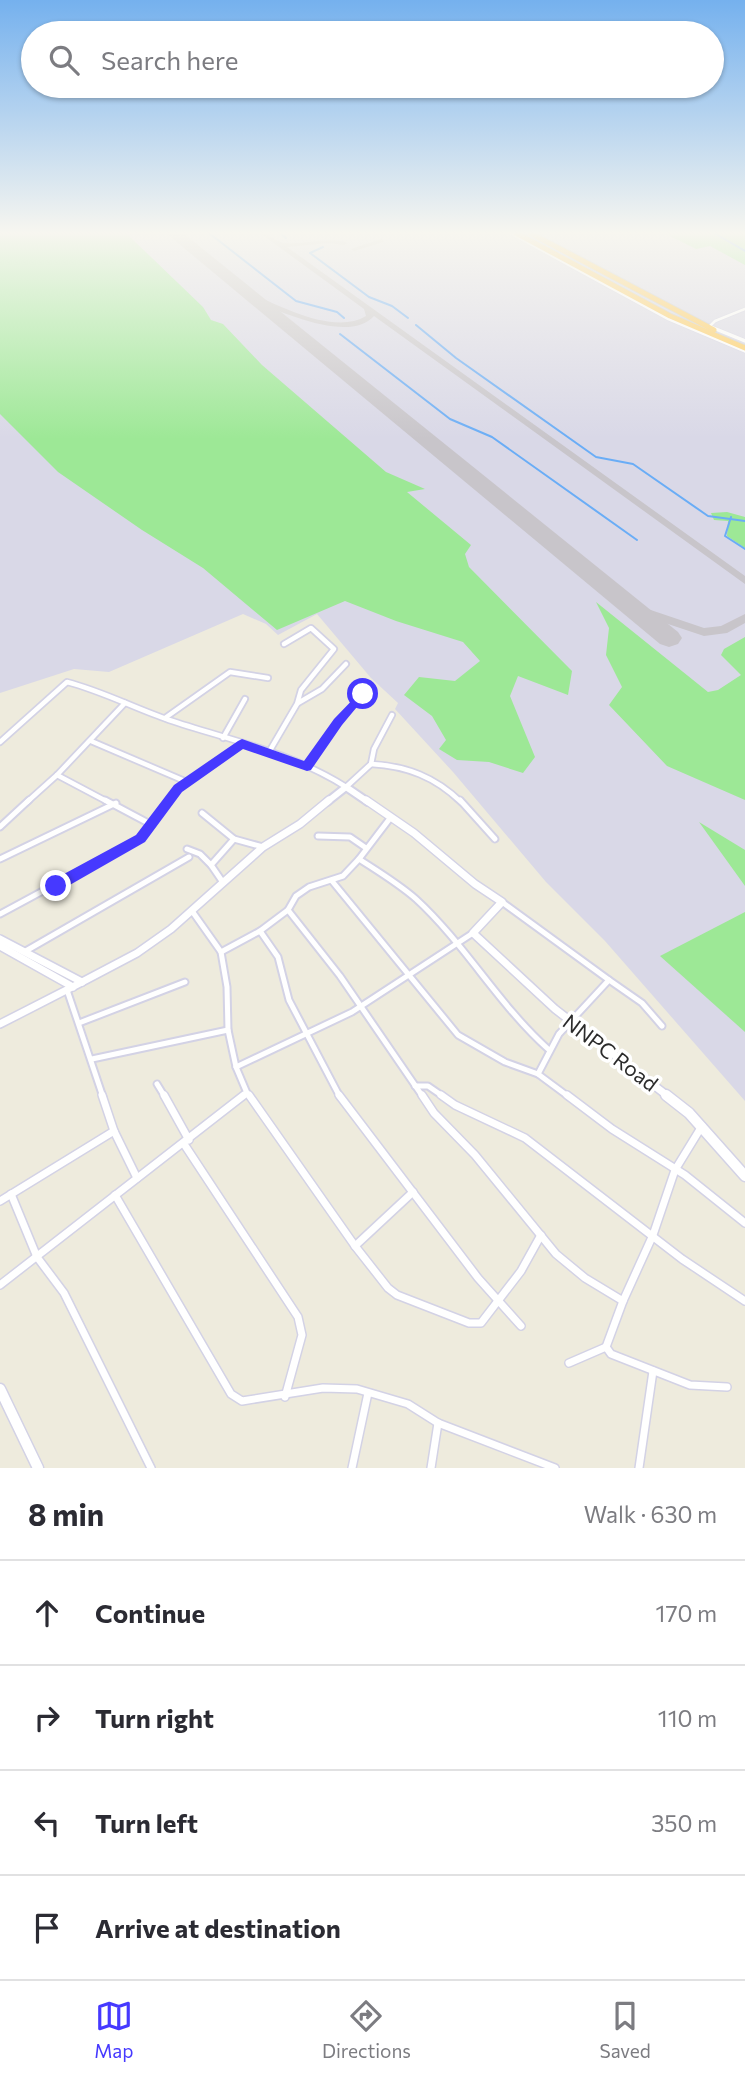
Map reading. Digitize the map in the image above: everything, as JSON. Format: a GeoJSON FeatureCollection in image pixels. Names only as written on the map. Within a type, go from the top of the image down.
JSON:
{"type":"FeatureCollection","features":[{"type":"Feature","properties":{"kind":"highway"},"geometry":{"type":"LineString","coordinates":[[643,302],[745,350]]}},
{"type":"Feature","properties":{"kind":"highway"},"geometry":{"type":"LineString","coordinates":[[658,302],[699,323],[745,342]]}},
{"type":"Feature","properties":{"kind":"main road"},"geometry":{"type":"LineString","coordinates":[[637,302],[669,319],[745,350]]}},
{"type":"Feature","properties":{"kind":"main road"},"geometry":{"type":"LineString","coordinates":[[664,302],[745,342]]}},
{"type":"Feature","properties":{"kind":"main road"},"geometry":{"type":"LineString","coordinates":[[0,1024],[136,953],[192,911],[222,881],[263,848],[300,824],[346,787],[391,817],[502,902],[473,933]]}},
{"type":"Feature","properties":{"kind":"main road","name":"NNPC Road"},"geometry":{"type":"LineString","coordinates":[[473,933],[569,1020],[680,1105],[703,1126],[745,1176]]}},
{"type":"Feature","properties":{"kind":"main road"},"geometry":{"type":"LineString","coordinates":[[0,939],[82,982]]}},
{"type":"Feature","properties":{"kind":"main road"},"geometry":{"type":"LineString","coordinates":[[0,946],[70,988]]}},
{"type":"Feature","properties":{"kind":"main road"},"geometry":{"type":"LineString","coordinates":[[0,1389],[38,1468]]}},
{"type":"Feature","properties":{"kind":"street"},"geometry":{"type":"LineString","coordinates":[[704,323],[745,309]]}},
{"type":"Feature","properties":{"kind":"street"},"geometry":{"type":"LineString","coordinates":[[710,326],[715,321]]}},
{"type":"Feature","properties":{"kind":"street"},"geometry":{"type":"LineString","coordinates":[[269,752],[298,704],[301,690],[334,649],[311,628],[284,644]]}},
{"type":"Feature","properties":{"kind":"street"},"geometry":{"type":"LineString","coordinates":[[298,704],[321,688],[346,664]]}},
{"type":"Feature","properties":{"kind":"street"},"geometry":{"type":"LineString","coordinates":[[164,718],[230,672],[268,678]]}},
{"type":"Feature","properties":{"kind":"street"},"geometry":{"type":"LineString","coordinates":[[0,742],[67,682],[307,766],[346,787],[371,764],[374,749],[392,715]]}},
{"type":"Feature","properties":{"kind":"street"},"geometry":{"type":"LineString","coordinates":[[307,766],[338,722],[363,694]]}},
{"type":"Feature","properties":{"kind":"street"},"geometry":{"type":"LineString","coordinates":[[223,738],[246,699]]}},
{"type":"Feature","properties":{"kind":"street"},"geometry":{"type":"LineString","coordinates":[[0,827],[57,775],[125,703]]}},
{"type":"Feature","properties":{"kind":"street"},"geometry":{"type":"LineString","coordinates":[[90,741],[187,783]]}},
{"type":"Feature","properties":{"kind":"street"},"geometry":{"type":"LineString","coordinates":[[0,914],[141,838],[178,789],[242,744]]}},
{"type":"Feature","properties":{"kind":"street"},"geometry":{"type":"LineString","coordinates":[[371,764],[387,764],[443,784],[463,801],[495,839]]}},
{"type":"Feature","properties":{"kind":"street"},"geometry":{"type":"LineString","coordinates":[[57,775],[116,803],[152,825]]}},
{"type":"Feature","properties":{"kind":"street"},"geometry":{"type":"LineString","coordinates":[[0,859],[116,803]]}},
{"type":"Feature","properties":{"kind":"street"},"geometry":{"type":"LineString","coordinates":[[202,813],[234,839],[263,848]]}},
{"type":"Feature","properties":{"kind":"street"},"geometry":{"type":"LineString","coordinates":[[221,952],[260,931],[288,910],[296,897],[309,887],[343,876],[391,817]]}},
{"type":"Feature","properties":{"kind":"street"},"geometry":{"type":"LineString","coordinates":[[318,836],[350,837],[366,848]]}},
{"type":"Feature","properties":{"kind":"street"},"geometry":{"type":"LineString","coordinates":[[211,865],[234,839]]}},
{"type":"Feature","properties":{"kind":"street"},"geometry":{"type":"LineString","coordinates":[[187,849],[200,854],[222,881]]}},
{"type":"Feature","properties":{"kind":"street"},"geometry":{"type":"LineString","coordinates":[[23,952],[189,857]]}},
{"type":"Feature","properties":{"kind":"street"},"geometry":{"type":"LineString","coordinates":[[359,859],[399,885],[424,907],[513,1018],[548,1049]]}},
{"type":"Feature","properties":{"kind":"street"},"geometry":{"type":"LineString","coordinates":[[332,881],[458,1035],[505,1062],[538,1074],[612,1129],[676,1170],[745,1223]]}},
{"type":"Feature","properties":{"kind":"street"},"geometry":{"type":"LineString","coordinates":[[502,902],[642,1003],[662,1026]]}},
{"type":"Feature","properties":{"kind":"street"},"geometry":{"type":"LineString","coordinates":[[288,910],[340,976],[434,1113],[475,1155],[569,1266],[623,1301]]}},
{"type":"Feature","properties":{"kind":"street"},"geometry":{"type":"LineString","coordinates":[[192,911],[221,952],[227,987],[228,1030],[236,1067],[247,1093],[355,1247],[388,1288],[397,1295],[475,1325],[486,1318],[521,1271],[541,1236]]}},
{"type":"Feature","properties":{"kind":"street"},"geometry":{"type":"LineString","coordinates":[[260,931],[278,957],[289,1000],[334,1089],[478,1278],[521,1326]]}},
{"type":"Feature","properties":{"kind":"street"},"geometry":{"type":"LineString","coordinates":[[236,1067],[359,1007],[473,933]]}},
{"type":"Feature","properties":{"kind":"street"},"geometry":{"type":"LineString","coordinates":[[538,1074],[548,1049],[569,1020],[609,980]]}},
{"type":"Feature","properties":{"kind":"street"},"geometry":{"type":"LineString","coordinates":[[79,1023],[185,982]]}},
{"type":"Feature","properties":{"kind":"street"},"geometry":{"type":"LineString","coordinates":[[70,988],[114,1131],[137,1178]]}},
{"type":"Feature","properties":{"kind":"street"},"geometry":{"type":"LineString","coordinates":[[92,1059],[228,1030]]}},
{"type":"Feature","properties":{"kind":"street"},"geometry":{"type":"LineString","coordinates":[[157,1084],[187,1142],[298,1317],[302,1335],[284,1398]]}},
{"type":"Feature","properties":{"kind":"street"},"geometry":{"type":"LineString","coordinates":[[414,1086],[428,1086],[455,1105],[525,1138],[701,1273],[745,1301]]}},
{"type":"Feature","properties":{"kind":"street"},"geometry":{"type":"LineString","coordinates":[[0,1285],[247,1093]]}},
{"type":"Feature","properties":{"kind":"street"},"geometry":{"type":"LineString","coordinates":[[569,1363],[606,1347],[623,1301],[653,1236],[676,1170],[703,1126]]}},
{"type":"Feature","properties":{"kind":"street"},"geometry":{"type":"LineString","coordinates":[[0,1201],[114,1131]]}},
{"type":"Feature","properties":{"kind":"street"},"geometry":{"type":"LineString","coordinates":[[355,1247],[413,1192]]}},
{"type":"Feature","properties":{"kind":"street"},"geometry":{"type":"LineString","coordinates":[[11,1194],[37,1257],[64,1293],[151,1468]]}},
{"type":"Feature","properties":{"kind":"street"},"geometry":{"type":"LineString","coordinates":[[115,1195],[232,1394],[242,1401],[284,1398],[323,1388],[357,1389],[408,1404],[438,1423],[555,1468]]}},
{"type":"Feature","properties":{"kind":"street"},"geometry":{"type":"LineString","coordinates":[[606,1347],[611,1354],[690,1385],[727,1387]]}},
{"type":"Feature","properties":{"kind":"street"},"geometry":{"type":"LineString","coordinates":[[639,1468],[653,1371]]}},
{"type":"Feature","properties":{"kind":"street"},"geometry":{"type":"LineString","coordinates":[[352,1468],[368,1393]]}},
{"type":"Feature","properties":{"kind":"street"},"geometry":{"type":"LineString","coordinates":[[431,1468],[438,1423]]}},
{"type":"Feature","properties":{"kind":"shaded area"},"geometry":{"type":"Polygon","coordinates":[[[0,302],[745,302],[745,1101],[605,941],[546,882],[453,772],[395,709],[398,703],[371,678],[317,614],[278,635],[266,624],[243,614],[109,672],[74,669],[0,693],[0,302]]]}},
{"type":"Feature","properties":{"kind":"green space"},"geometry":{"type":"Polygon","coordinates":[[[0,302],[197,302],[211,320],[223,324],[262,365],[386,472],[425,489],[407,492],[471,545],[465,554],[469,567],[572,671],[568,695],[518,676],[510,696],[535,757],[523,773],[489,762],[457,760],[439,749],[446,740],[432,716],[404,695],[419,677],[455,681],[480,661],[463,642],[396,621],[345,601],[277,630],[203,568],[58,472],[0,414],[0,302]]]}},
{"type":"Feature","properties":{"kind":"green space"},"geometry":{"type":"Polygon","coordinates":[[[727,512],[745,517],[745,548],[727,536],[728,521],[714,520],[711,513],[727,512]]]}},
{"type":"Feature","properties":{"kind":"green space"},"geometry":{"type":"Polygon","coordinates":[[[596,602],[708,692],[718,690],[741,675],[721,655],[724,649],[745,637],[745,800],[667,766],[609,705],[622,687],[606,655],[609,628],[596,602]]]}},
{"type":"Feature","properties":{"kind":"green space"},"geometry":{"type":"Polygon","coordinates":[[[699,822],[745,850],[745,886],[699,822]]]}},
{"type":"Feature","properties":{"kind":"green space"},"geometry":{"type":"Polygon","coordinates":[[[745,912],[745,1032],[660,956],[745,912]]]}},
{"type":"Feature","properties":{"kind":"waterway"},"geometry":{"type":"LineString","coordinates":[[298,302],[337,312],[344,318]]}},
{"type":"Feature","properties":{"kind":"waterway"},"geometry":{"type":"LineString","coordinates":[[381,302],[408,318]]}},
{"type":"Feature","properties":{"kind":"waterway"},"geometry":{"type":"LineString","coordinates":[[416,325],[456,358],[596,457],[633,464],[708,516],[730,519]]}},
{"type":"Feature","properties":{"kind":"waterway"},"geometry":{"type":"LineString","coordinates":[[340,334],[450,419],[492,437],[637,540]]}},
{"type":"Feature","properties":{"kind":"waterway"},"geometry":{"type":"LineString","coordinates":[[730,519],[745,521]]}},
{"type":"Feature","properties":{"kind":"waterway"},"geometry":{"type":"LineString","coordinates":[[730,519],[725,536],[745,549]]}},
{"type":"Feature","properties":{"kind":"taxiway"},"geometry":{"type":"LineString","coordinates":[[264,302],[310,319],[345,325],[359,323],[370,317],[367,308]]}},
{"type":"Feature","properties":{"kind":"taxiway"},"geometry":{"type":"LineString","coordinates":[[358,302],[367,308]]}},
{"type":"Feature","properties":{"kind":"taxiway"},"geometry":{"type":"LineString","coordinates":[[367,308],[745,581]]}},
{"type":"Feature","properties":{"kind":"taxiway"},"geometry":{"type":"LineString","coordinates":[[630,607],[704,632],[723,630],[745,618]]}},
{"type":"Feature","properties":{"kind":"runway"},"geometry":{"type":"LineString","coordinates":[[257,302],[669,638]]}},
{"type":"Feature","properties":{"kind":"route"},"geometry":{"type":"LineString","coordinates":[[56,886],[141,838],[178,789],[242,744],[307,766],[338,722],[363,694]]}}]}
